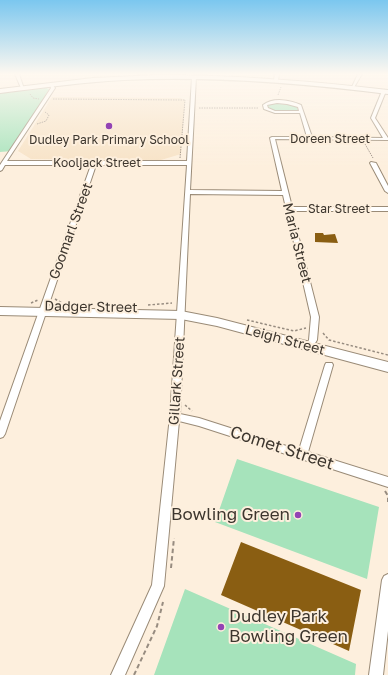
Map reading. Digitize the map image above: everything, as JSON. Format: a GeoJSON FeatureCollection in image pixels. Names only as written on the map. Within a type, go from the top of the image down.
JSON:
{"type":"FeatureCollection","features":[{"type":"Feature","properties":{"kind":"street"},"geometry":{"type":"LineString","coordinates":[[0,169],[43,106]]}},
{"type":"Feature","properties":{"kind":"street"},"geometry":{"type":"LineString","coordinates":[[299,106],[310,139]]}},
{"type":"Feature","properties":{"kind":"street"},"geometry":{"type":"LineString","coordinates":[[379,106],[373,118],[387,139]]}},
{"type":"Feature","properties":{"kind":"street","name":"Gillark Street"},"geometry":{"type":"LineString","coordinates":[[118,675],[158,586],[175,416],[178,309],[190,163],[191,108]]}},
{"type":"Feature","properties":{"kind":"street"},"geometry":{"type":"LineString","coordinates":[[265,108],[273,111],[302,112]]}},
{"type":"Feature","properties":{"kind":"street","name":"Doreen Street"},"geometry":{"type":"LineString","coordinates":[[272,138],[387,139]]}},
{"type":"Feature","properties":{"kind":"street","name":"Maria Street"},"geometry":{"type":"LineString","coordinates":[[272,138],[315,317],[312,339]]}},
{"type":"Feature","properties":{"kind":"street","name":"Kooljack Street"},"geometry":{"type":"LineString","coordinates":[[4,163],[190,163]]}},
{"type":"Feature","properties":{"kind":"street"},"geometry":{"type":"LineString","coordinates":[[373,163],[388,191]]}},
{"type":"Feature","properties":{"kind":"street","name":"Goomarl Street"},"geometry":{"type":"LineString","coordinates":[[0,434],[94,164]]}},
{"type":"Feature","properties":{"kind":"street"},"geometry":{"type":"LineString","coordinates":[[187,192],[285,193]]}},
{"type":"Feature","properties":{"kind":"street","name":"Star Street"},"geometry":{"type":"LineString","coordinates":[[290,209],[388,209]]}},
{"type":"Feature","properties":{"kind":"street","name":"Dadger Street"},"geometry":{"type":"LineString","coordinates":[[0,305],[178,309]]}},
{"type":"Feature","properties":{"kind":"street","name":"Dadger Street"},"geometry":{"type":"LineString","coordinates":[[0,311],[44,305]]}},
{"type":"Feature","properties":{"kind":"street","name":"Leigh Street"},"geometry":{"type":"LineString","coordinates":[[178,309],[205,319],[312,339],[388,360]]}},
{"type":"Feature","properties":{"kind":"street","name":"Leigh Street"},"geometry":{"type":"LineString","coordinates":[[312,339],[388,367]]}},
{"type":"Feature","properties":{"kind":"street"},"geometry":{"type":"LineString","coordinates":[[302,455],[329,365]]}},
{"type":"Feature","properties":{"kind":"street","name":"Comet Street"},"geometry":{"type":"LineString","coordinates":[[175,416],[388,482]]}},
{"type":"Feature","properties":{"kind":"street"},"geometry":{"type":"LineString","coordinates":[[376,675],[388,580]]}},
{"type":"Feature","properties":{"kind":"path"},"geometry":{"type":"LineString","coordinates":[[177,160],[180,159],[185,106]]}},
{"type":"Feature","properties":{"kind":"path"},"geometry":{"type":"LineString","coordinates":[[191,108],[265,108]]}},
{"type":"Feature","properties":{"kind":"path"},"geometry":{"type":"LineString","coordinates":[[362,139],[374,161],[373,163]]}},
{"type":"Feature","properties":{"kind":"path"},"geometry":{"type":"LineString","coordinates":[[27,303],[36,301],[41,297],[44,305],[54,297],[58,302],[63,303]]}},
{"type":"Feature","properties":{"kind":"path"},"geometry":{"type":"LineString","coordinates":[[147,305],[178,309]]}},
{"type":"Feature","properties":{"kind":"path"},"geometry":{"type":"LineString","coordinates":[[244,319],[294,331],[305,328],[312,339],[322,332],[323,336],[329,340],[388,356]]}},
{"type":"Feature","properties":{"kind":"shaded area","name":"Dudley Park Primary School"},"geometry":{"type":"Polygon","coordinates":[[[47,106],[185,106],[181,154],[161,160],[31,159],[18,151],[47,106]]]}},
{"type":"Feature","properties":{"kind":"green space"},"geometry":{"type":"Polygon","coordinates":[[[0,106],[39,106],[12,151],[0,152],[0,106]]]}},
{"type":"Feature","properties":{"kind":"green space"},"geometry":{"type":"Polygon","coordinates":[[[267,106],[296,106],[298,110],[273,110],[267,106]]]}},
{"type":"Feature","properties":{"kind":"green space","name":"Bowling Green"},"geometry":{"type":"Polygon","coordinates":[[[237,459],[379,507],[367,579],[215,522],[237,459]]]}},
{"type":"Feature","properties":{"kind":"green space","name":"Dudley Park Bowling Green"},"geometry":{"type":"Polygon","coordinates":[[[185,589],[356,664],[355,675],[154,675],[185,589]]]}},
{"type":"Feature","properties":{"kind":"building"},"geometry":{"type":"Polygon","coordinates":[[[315,233],[323,233],[324,235],[335,234],[338,243],[315,242],[315,233]]]}},
{"type":"Feature","properties":{"kind":"building"},"geometry":{"type":"Polygon","coordinates":[[[241,542],[361,590],[349,651],[221,595],[241,542]]]}},
{"type":"Feature","properties":{"kind":"place","name":"Dudley Park Primary School"},"geometry":{"type":"Point","coordinates":[109,126]}},
{"type":"Feature","properties":{"kind":"place","name":"Bowling Green"},"geometry":{"type":"Point","coordinates":[298,515]}},
{"type":"Feature","properties":{"kind":"place","name":"Dudley Park Bowling Green"},"geometry":{"type":"Point","coordinates":[221,627]}}]}
